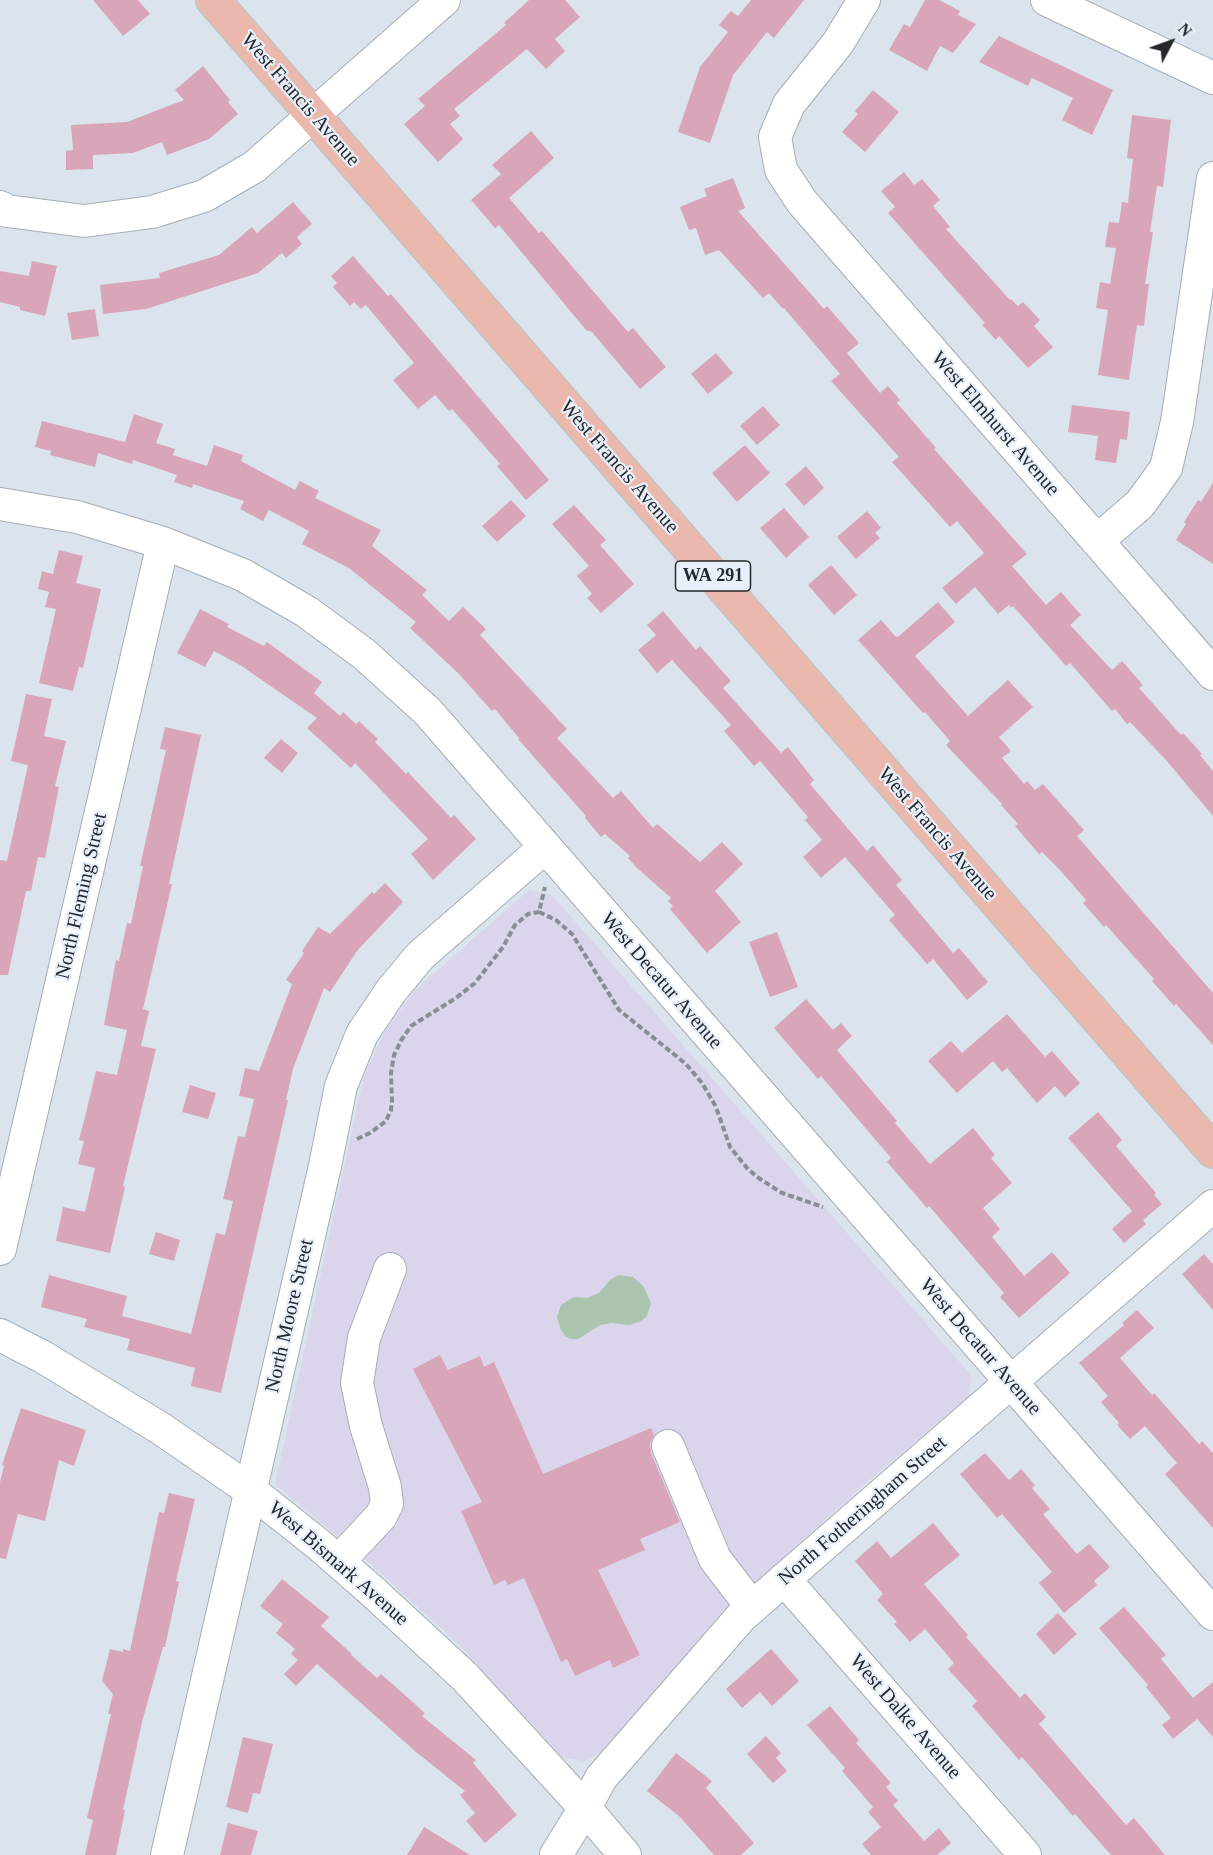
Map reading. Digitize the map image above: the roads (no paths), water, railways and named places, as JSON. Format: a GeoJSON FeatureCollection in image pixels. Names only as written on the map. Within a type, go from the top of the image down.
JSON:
{"type":"FeatureCollection","features":[{"type":"Feature","properties":{"kind":"main road","name":"West Francis Avenue"},"geometry":{"type":"LineString","coordinates":[[213,0],[1213,1151]]}},
{"type":"Feature","properties":{"kind":"street"},"geometry":{"type":"LineString","coordinates":[[0,207],[7,210],[84,221],[152,212],[204,196],[254,167],[444,0]]}},
{"type":"Feature","properties":{"kind":"street","name":"West Elmhurst Avenue"},"geometry":{"type":"LineString","coordinates":[[864,0],[838,43],[789,104],[775,137],[781,170],[802,202],[1213,674]]}},
{"type":"Feature","properties":{"kind":"street"},"geometry":{"type":"LineString","coordinates":[[1047,0],[1213,78]]}},
{"type":"Feature","properties":{"kind":"street"},"geometry":{"type":"LineString","coordinates":[[1097,541],[1140,504],[1166,468],[1177,422],[1213,178]]}},
{"type":"Feature","properties":{"kind":"street","name":"West Decatur Avenue"},"geometry":{"type":"LineString","coordinates":[[0,504],[77,517],[164,543],[243,575],[307,612],[364,654],[428,712],[1213,1614]]}},
{"type":"Feature","properties":{"kind":"street","name":"North Fleming Street"},"geometry":{"type":"LineString","coordinates":[[0,1249],[164,543]]}},
{"type":"Feature","properties":{"kind":"street","name":"North Moore Street"},"geometry":{"type":"LineString","coordinates":[[166,1855],[322,1178],[341,1086],[362,1034],[390,991],[420,956],[544,848]]}},
{"type":"Feature","properties":{"kind":"street","name":"North Fotheringham Street"},"geometry":{"type":"LineString","coordinates":[[556,1855],[601,1778],[703,1659],[752,1607],[1213,1206]]}},
{"type":"Feature","properties":{"kind":"street"},"geometry":{"type":"LineString","coordinates":[[339,1561],[381,1516],[387,1504],[385,1487],[366,1426],[357,1383],[364,1338],[390,1269]]}},
{"type":"Feature","properties":{"kind":"street","name":"West Bismark Avenue"},"geometry":{"type":"LineString","coordinates":[[0,1335],[43,1357],[160,1428],[250,1490],[339,1561],[465,1677],[625,1855]]}},
{"type":"Feature","properties":{"kind":"street"},"geometry":{"type":"LineString","coordinates":[[668,1446],[715,1559],[752,1607]]}},
{"type":"Feature","properties":{"kind":"street","name":"West Dalke Avenue"},"geometry":{"type":"LineString","coordinates":[[784,1579],[1025,1855]]}}]}
